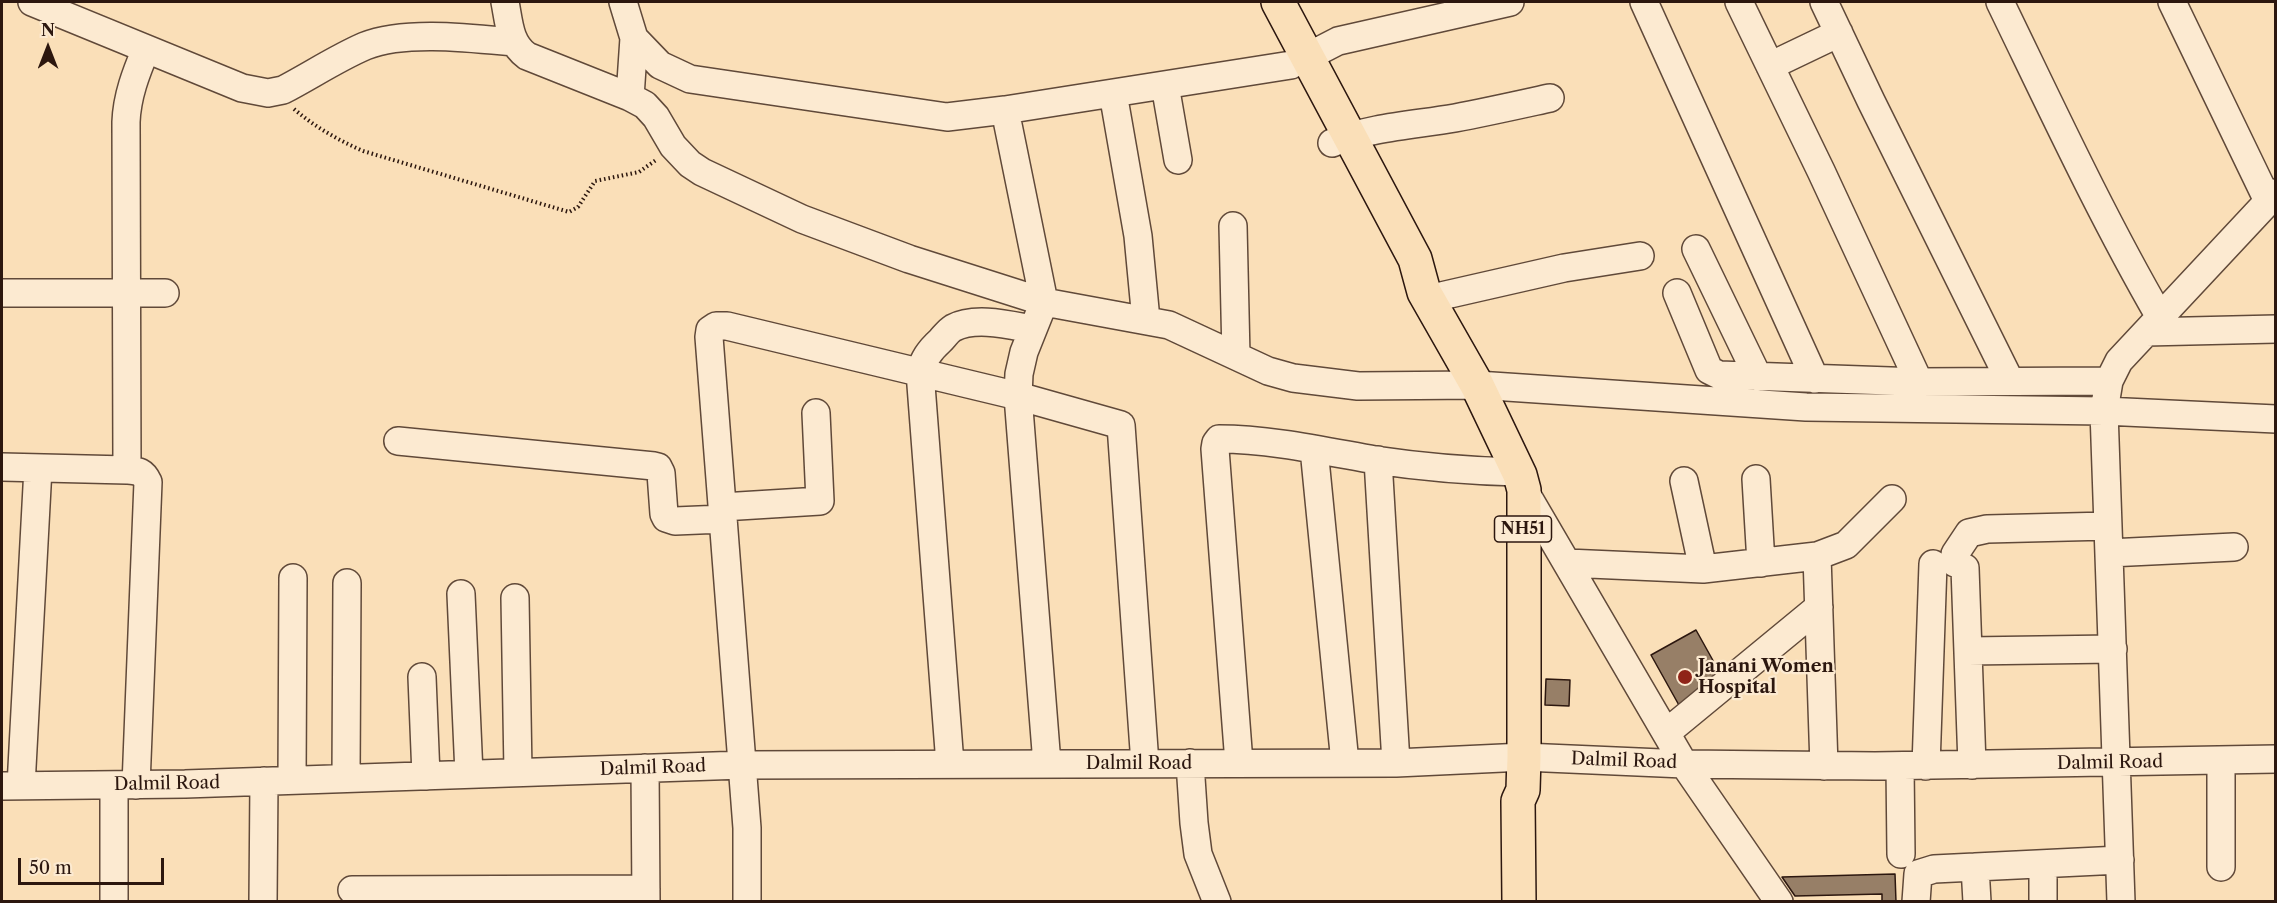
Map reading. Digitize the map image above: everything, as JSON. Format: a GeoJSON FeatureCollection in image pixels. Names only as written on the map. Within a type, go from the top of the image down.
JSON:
{"type":"FeatureCollection","features":[{"type":"Feature","properties":{"kind":"highway","name":"NH51"},"geometry":{"type":"LineString","coordinates":[[1258,2],[1299,61],[1341,139],[1415,258],[1426,295],[1477,386],[1521,481],[1524,757],[1522,790],[1518,801],[1526,890]]}},
{"type":"Feature","properties":{"kind":"highway","name":"NH51"},"geometry":{"type":"LineString","coordinates":[[1278,2],[1299,61]]}},
{"type":"Feature","properties":{"kind":"street"},"geometry":{"type":"LineString","coordinates":[[32,2],[242,88],[268,93],[283,90],[366,45],[387,39],[455,37],[513,42]]}},
{"type":"Feature","properties":{"kind":"street"},"geometry":{"type":"LineString","coordinates":[[505,2],[513,42],[526,56],[645,105],[656,117],[673,146],[690,164],[702,172],[802,219],[909,259],[1044,302],[1169,325],[1268,371],[1293,378],[1358,386],[1477,386],[1806,407],[2104,411],[2276,419]]}},
{"type":"Feature","properties":{"kind":"street"},"geometry":{"type":"LineString","coordinates":[[623,2],[634,38],[630,97]]}},
{"type":"Feature","properties":{"kind":"street"},"geometry":{"type":"LineString","coordinates":[[634,38],[660,65],[690,79],[947,117],[1165,85],[1299,61],[1338,41],[1510,2]]}},
{"type":"Feature","properties":{"kind":"street"},"geometry":{"type":"LineString","coordinates":[[1644,2],[1815,379]]}},
{"type":"Feature","properties":{"kind":"street"},"geometry":{"type":"LineString","coordinates":[[1739,2],[1919,382]]}},
{"type":"Feature","properties":{"kind":"street"},"geometry":{"type":"LineString","coordinates":[[1824,2],[2010,381]]}},
{"type":"Feature","properties":{"kind":"street"},"geometry":{"type":"LineString","coordinates":[[2000,2],[2061,129],[2132,268],[2153,325]]}},
{"type":"Feature","properties":{"kind":"street"},"geometry":{"type":"LineString","coordinates":[[2121,902],[2118,763],[2104,411],[2109,381],[2119,361],[2272,197],[2172,2]]}},
{"type":"Feature","properties":{"kind":"street"},"geometry":{"type":"LineString","coordinates":[[1770,66],[1839,33]]}},
{"type":"Feature","properties":{"kind":"street"},"geometry":{"type":"LineString","coordinates":[[127,470],[127,105],[146,49]]}},
{"type":"Feature","properties":{"kind":"street"},"geometry":{"type":"LineString","coordinates":[[1165,85],[1178,160]]}},
{"type":"Feature","properties":{"kind":"street"},"geometry":{"type":"LineString","coordinates":[[1113,93],[1138,236],[1146,320]]}},
{"type":"Feature","properties":{"kind":"street"},"geometry":{"type":"LineString","coordinates":[[1341,139],[1550,98]]}},
{"type":"Feature","properties":{"kind":"street"},"geometry":{"type":"LineString","coordinates":[[1005,110],[1044,302],[1032,329],[1019,374],[1018,396],[1047,764]]}},
{"type":"Feature","properties":{"kind":"street"},"geometry":{"type":"LineString","coordinates":[[1233,226],[1236,356]]}},
{"type":"Feature","properties":{"kind":"street"},"geometry":{"type":"LineString","coordinates":[[1696,249],[1758,377]]}},
{"type":"Feature","properties":{"kind":"street"},"geometry":{"type":"LineString","coordinates":[[1426,295],[1564,268],[1640,256]]}},
{"type":"Feature","properties":{"kind":"street"},"geometry":{"type":"LineString","coordinates":[[2,294],[165,293]]}},
{"type":"Feature","properties":{"kind":"street"},"geometry":{"type":"LineString","coordinates":[[1677,293],[1709,370],[1719,375],[1919,382],[2109,381]]}},
{"type":"Feature","properties":{"kind":"street"},"geometry":{"type":"LineString","coordinates":[[950,764],[920,372],[923,360],[930,350],[954,328],[976,323],[999,322],[1032,329]]}},
{"type":"Feature","properties":{"kind":"street"},"geometry":{"type":"LineString","coordinates":[[2153,325],[2276,328]]}},
{"type":"Feature","properties":{"kind":"street"},"geometry":{"type":"LineString","coordinates":[[747,902],[747,828],[743,765],[709,337],[710,330],[716,326],[727,326],[920,372],[1121,425],[1145,764]]}},
{"type":"Feature","properties":{"kind":"street"},"geometry":{"type":"LineString","coordinates":[[398,441],[654,466],[660,470],[664,514],[666,518],[675,521],[820,501],[816,413]]}},
{"type":"Feature","properties":{"kind":"street"},"geometry":{"type":"LineString","coordinates":[[1239,763],[1216,443],[1219,440],[1225,440],[1314,449],[1521,481],[1684,764],[1779,902]]}},
{"type":"Feature","properties":{"kind":"street"},"geometry":{"type":"LineString","coordinates":[[1314,449],[1346,763]]}},
{"type":"Feature","properties":{"kind":"street"},"geometry":{"type":"LineString","coordinates":[[1378,460],[1396,763]]}},
{"type":"Feature","properties":{"kind":"street"},"geometry":{"type":"LineString","coordinates":[[2,467],[127,470],[141,472],[148,482],[114,902]]}},
{"type":"Feature","properties":{"kind":"street"},"geometry":{"type":"LineString","coordinates":[[11,786],[38,468]]}},
{"type":"Feature","properties":{"kind":"street"},"geometry":{"type":"LineString","coordinates":[[1756,479],[1761,564]]}},
{"type":"Feature","properties":{"kind":"street"},"geometry":{"type":"LineString","coordinates":[[1684,481],[1703,569]]}},
{"type":"Feature","properties":{"kind":"street"},"geometry":{"type":"LineString","coordinates":[[1567,563],[1703,569],[1817,556],[1846,544],[1892,499]]}},
{"type":"Feature","properties":{"kind":"street"},"geometry":{"type":"LineString","coordinates":[[1901,854],[1913,766],[1955,554],[1969,533],[1987,530],[2108,526]]}},
{"type":"Feature","properties":{"kind":"street"},"geometry":{"type":"LineString","coordinates":[[2109,553],[2234,547]]}},
{"type":"Feature","properties":{"kind":"street"},"geometry":{"type":"LineString","coordinates":[[1817,556],[1824,766]]}},
{"type":"Feature","properties":{"kind":"street"},"geometry":{"type":"LineString","coordinates":[[1951,565],[1968,651],[1972,765]]}},
{"type":"Feature","properties":{"kind":"street"},"geometry":{"type":"LineString","coordinates":[[292,780],[293,578]]}},
{"type":"Feature","properties":{"kind":"street"},"geometry":{"type":"LineString","coordinates":[[346,778],[347,583]]}},
{"type":"Feature","properties":{"kind":"street"},"geometry":{"type":"LineString","coordinates":[[461,594],[469,774]]}},
{"type":"Feature","properties":{"kind":"street"},"geometry":{"type":"LineString","coordinates":[[515,598],[518,772]]}},
{"type":"Feature","properties":{"kind":"street"},"geometry":{"type":"LineString","coordinates":[[1666,734],[1819,607]]}},
{"type":"Feature","properties":{"kind":"street"},"geometry":{"type":"LineString","coordinates":[[1968,651],[2113,649]]}},
{"type":"Feature","properties":{"kind":"street"},"geometry":{"type":"LineString","coordinates":[[422,677],[426,776]]}},
{"type":"Feature","properties":{"kind":"street","name":"Dalmil Road"},"geometry":{"type":"LineString","coordinates":[[11,786],[125,785],[743,765],[1396,763],[1524,757],[1684,764],[1913,766],[2276,759]]}},
{"type":"Feature","properties":{"kind":"street"},"geometry":{"type":"LineString","coordinates":[[2221,760],[2221,867]]}},
{"type":"Feature","properties":{"kind":"street"},"geometry":{"type":"LineString","coordinates":[[1190,763],[1198,854],[1217,902]]}},
{"type":"Feature","properties":{"kind":"street"},"geometry":{"type":"LineString","coordinates":[[352,890],[646,895],[645,768]]}},
{"type":"Feature","properties":{"kind":"street"},"geometry":{"type":"LineString","coordinates":[[263,902],[264,781]]}},
{"type":"Feature","properties":{"kind":"street"},"geometry":{"type":"LineString","coordinates":[[1916,902],[1918,874],[1934,869],[2120,860]]}},
{"type":"Feature","properties":{"kind":"street"},"geometry":{"type":"LineString","coordinates":[[2043,864],[2043,902]]}},
{"type":"Feature","properties":{"kind":"street"},"geometry":{"type":"LineString","coordinates":[[1975,867],[1977,902]]}},
{"type":"Feature","properties":{"kind":"path"},"geometry":{"type":"LineString","coordinates":[[283,90],[294,109],[308,121],[340,141],[363,151],[568,212],[578,207],[595,181],[639,172],[673,146]]}},
{"type":"Feature","properties":{"kind":"building"},"geometry":{"type":"Polygon","coordinates":[[[1696,630],[1725,682],[1680,707],[1651,655],[1696,630]]]}},
{"type":"Feature","properties":{"kind":"building"},"geometry":{"type":"Polygon","coordinates":[[[1546,679],[1570,680],[1569,706],[1545,705],[1546,679]]]}},
{"type":"Feature","properties":{"kind":"building"},"geometry":{"type":"Polygon","coordinates":[[[1895,874],[1896,902],[1882,902],[1882,894],[1795,896],[1782,877],[1895,874]]]}},
{"type":"Feature","properties":{"kind":"place","name":"Janani Women Hospital"},"geometry":{"type":"Point","coordinates":[1685,677]}}]}
